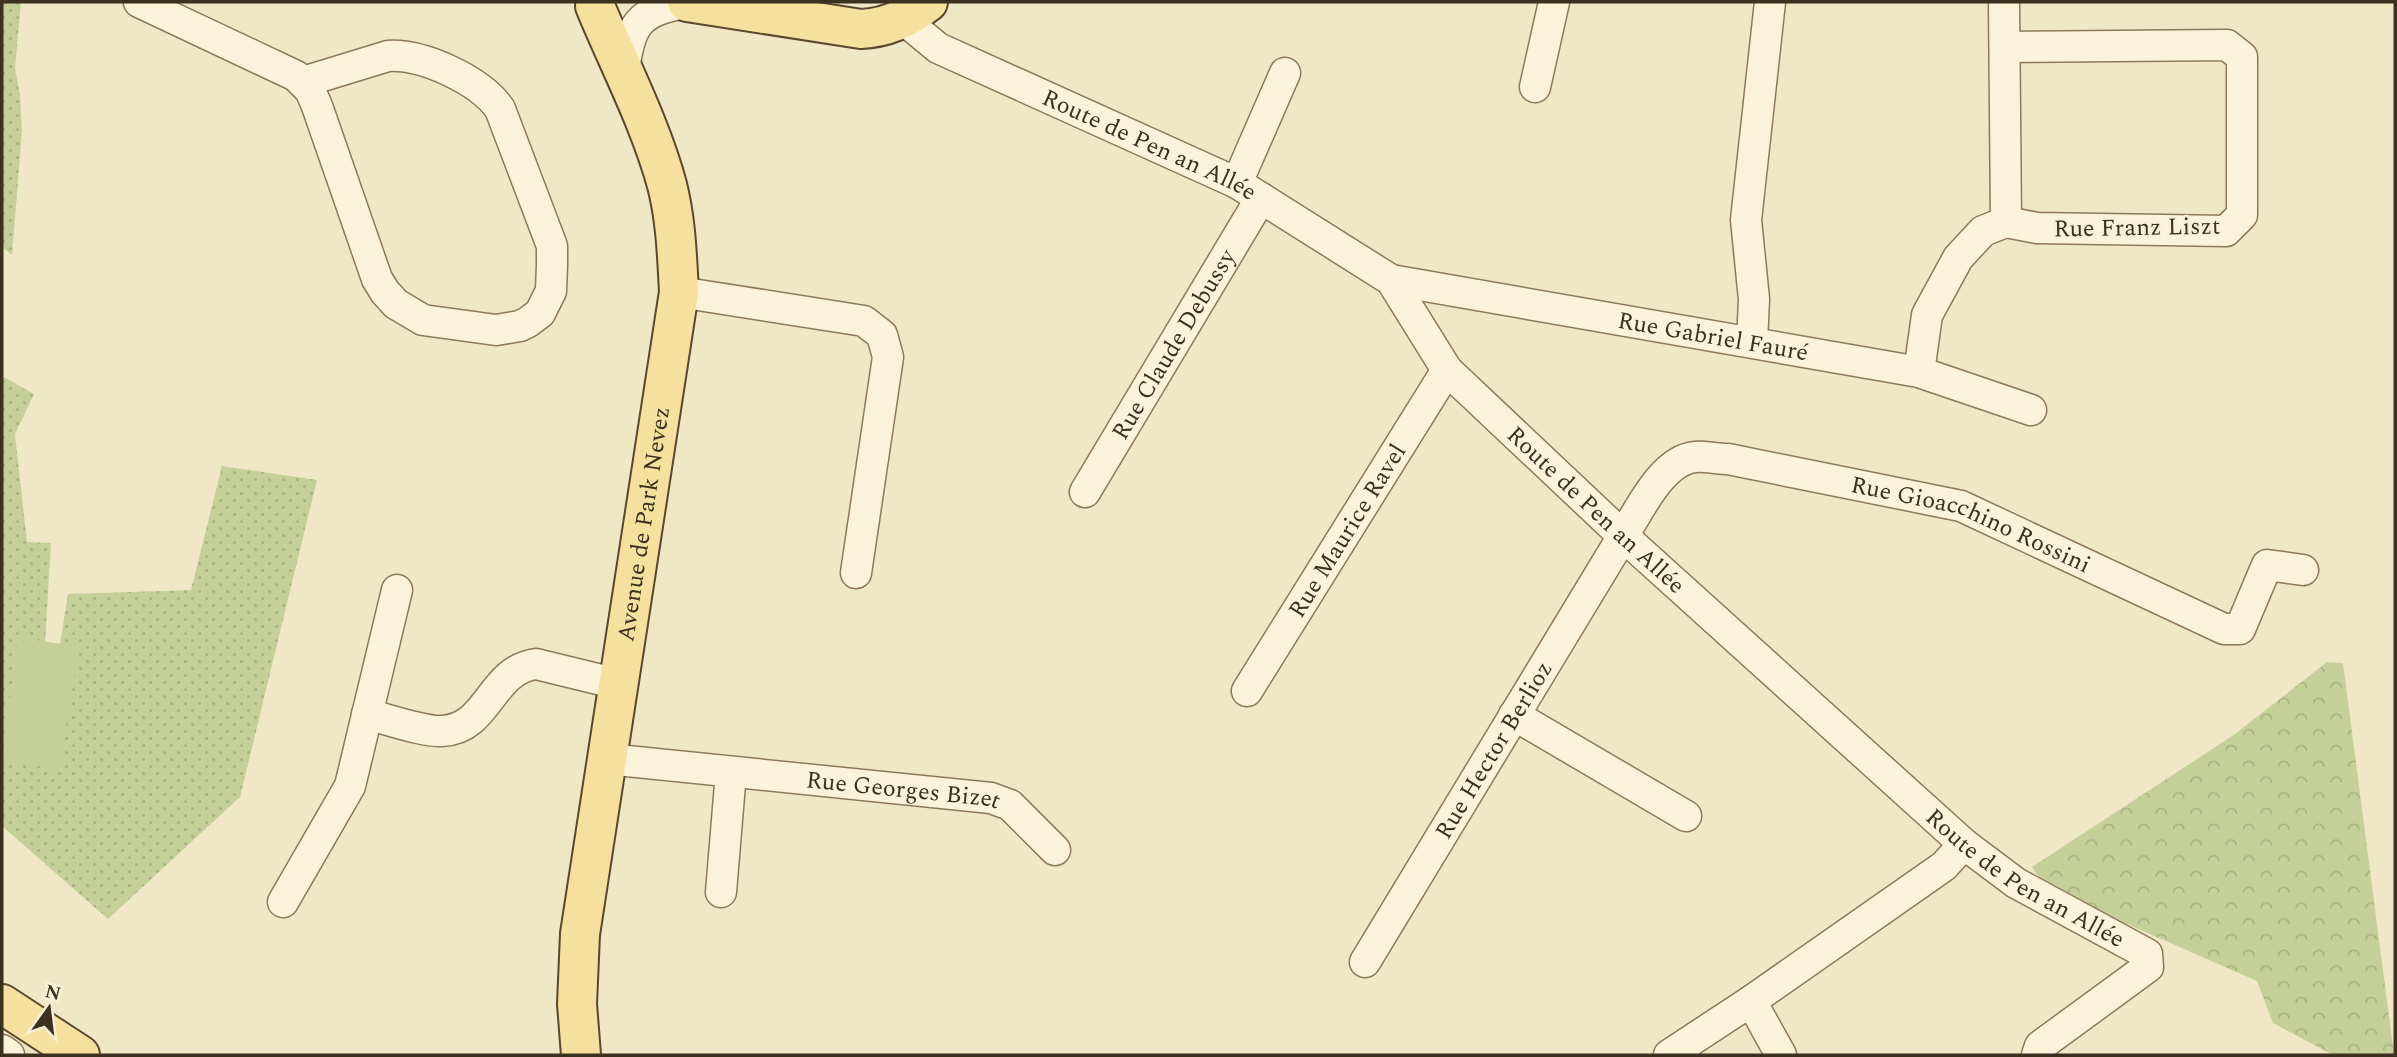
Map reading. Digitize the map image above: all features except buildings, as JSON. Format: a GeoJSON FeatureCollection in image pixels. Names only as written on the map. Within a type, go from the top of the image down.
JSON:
{"type":"FeatureCollection","features":[{"type":"Feature","properties":{"kind":"main road"},"geometry":{"type":"LineString","coordinates":[[688,2],[861,29],[876,29],[915,10]]}},
{"type":"Feature","properties":{"kind":"main road","name":"Avenue de Park Nevez"},"geometry":{"type":"LineString","coordinates":[[581,1055],[577,1004],[580,934],[679,292],[674,222],[667,186],[656,151],[590,3]]}},
{"type":"Feature","properties":{"kind":"main road"},"geometry":{"type":"LineString","coordinates":[[7,1009],[80,1055]]}},
{"type":"Feature","properties":{"kind":"street"},"geometry":{"type":"LineString","coordinates":[[139,2],[296,76],[303,82],[317,106],[377,279],[396,304],[423,320],[496,330],[520,326],[540,313],[551,291],[552,246],[500,109],[489,96],[473,84],[421,58],[398,55],[303,82]]}},
{"type":"Feature","properties":{"kind":"street"},"geometry":{"type":"LineString","coordinates":[[623,75],[628,40],[635,25],[660,7],[688,2]]}},
{"type":"Feature","properties":{"kind":"street"},"geometry":{"type":"LineString","coordinates":[[1535,87],[1554,2]]}},
{"type":"Feature","properties":{"kind":"street"},"geometry":{"type":"LineString","coordinates":[[1752,342],[1755,299],[1746,220],[1770,2]]}},
{"type":"Feature","properties":{"kind":"street"},"geometry":{"type":"LineString","coordinates":[[1919,372],[1927,315],[1958,258],[1983,231],[2007,222],[2004,2]]}},
{"type":"Feature","properties":{"kind":"street","name":"Route de Pen an Allée"},"geometry":{"type":"LineString","coordinates":[[915,10],[938,48],[1249,190],[1391,280],[1447,370],[1623,536],[1964,844],[2016,883],[2147,954],[2148,967],[2040,1046],[2037,1055]]}},
{"type":"Feature","properties":{"kind":"street","name":"Rue Franz Liszt"},"geometry":{"type":"LineString","coordinates":[[2005,47],[2227,45],[2242,57],[2242,215],[2226,231],[2037,228],[2007,222]]}},
{"type":"Feature","properties":{"kind":"street","name":"Rue Claude Debussy"},"geometry":{"type":"LineString","coordinates":[[1084,492],[1249,190],[1285,73]]}},
{"type":"Feature","properties":{"kind":"street","name":"Rue Gabriel Fauré"},"geometry":{"type":"LineString","coordinates":[[1391,280],[1919,372],[2031,410]]}},
{"type":"Feature","properties":{"kind":"street"},"geometry":{"type":"LineString","coordinates":[[679,292],[864,321],[881,335],[888,357],[856,573]]}},
{"type":"Feature","properties":{"kind":"street","name":"Rue Maurice Ravel"},"geometry":{"type":"LineString","coordinates":[[1247,691],[1447,370]]}},
{"type":"Feature","properties":{"kind":"street","name":"Rue Gioacchino Rossini"},"geometry":{"type":"LineString","coordinates":[[1623,536],[1663,474],[1674,465],[1693,457],[1728,459],[1961,506],[2224,629],[2240,629],[2267,565],[2303,570]]}},
{"type":"Feature","properties":{"kind":"street","name":"Rue Hector Berlioz"},"geometry":{"type":"LineString","coordinates":[[1365,962],[1623,536]]}},
{"type":"Feature","properties":{"kind":"street"},"geometry":{"type":"LineString","coordinates":[[283,902],[350,786],[397,590]]}},
{"type":"Feature","properties":{"kind":"street"},"geometry":{"type":"LineString","coordinates":[[367,714],[437,731],[455,729],[469,723],[509,674],[536,664],[618,684]]}},
{"type":"Feature","properties":{"kind":"street"},"geometry":{"type":"LineString","coordinates":[[1514,715],[1686,816]]}},
{"type":"Feature","properties":{"kind":"street","name":"Rue Georges Bizet"},"geometry":{"type":"LineString","coordinates":[[607,759],[996,799],[1010,805],[1055,850]]}},
{"type":"Feature","properties":{"kind":"street"},"geometry":{"type":"LineString","coordinates":[[721,892],[731,772]]}},
{"type":"Feature","properties":{"kind":"street"},"geometry":{"type":"LineString","coordinates":[[1669,1055],[1944,866],[1964,844]]}},
{"type":"Feature","properties":{"kind":"street"},"geometry":{"type":"LineString","coordinates":[[1751,1001],[1781,1055]]}},
{"type":"Feature","properties":{"kind":"green space"},"geometry":{"type":"Polygon","coordinates":[[[2,2],[21,2],[15,68],[22,131],[12,255],[2,247],[2,2]]]}},
{"type":"Feature","properties":{"kind":"green space"},"geometry":{"type":"Polygon","coordinates":[[[2,376],[34,394],[15,434],[27,542],[51,543],[45,642],[60,644],[68,594],[191,590],[222,466],[317,480],[240,797],[108,919],[2,826],[2,376]]]}},
{"type":"Feature","properties":{"kind":"green space"},"geometry":{"type":"Polygon","coordinates":[[[18,637],[79,647],[59,770],[2,760],[18,637]]]}},
{"type":"Feature","properties":{"kind":"green space"},"geometry":{"type":"Polygon","coordinates":[[[2327,662],[2343,663],[2394,1055],[2333,1055],[2273,1023],[2257,981],[2047,889],[2032,867],[2235,734],[2327,662]]]}}]}
